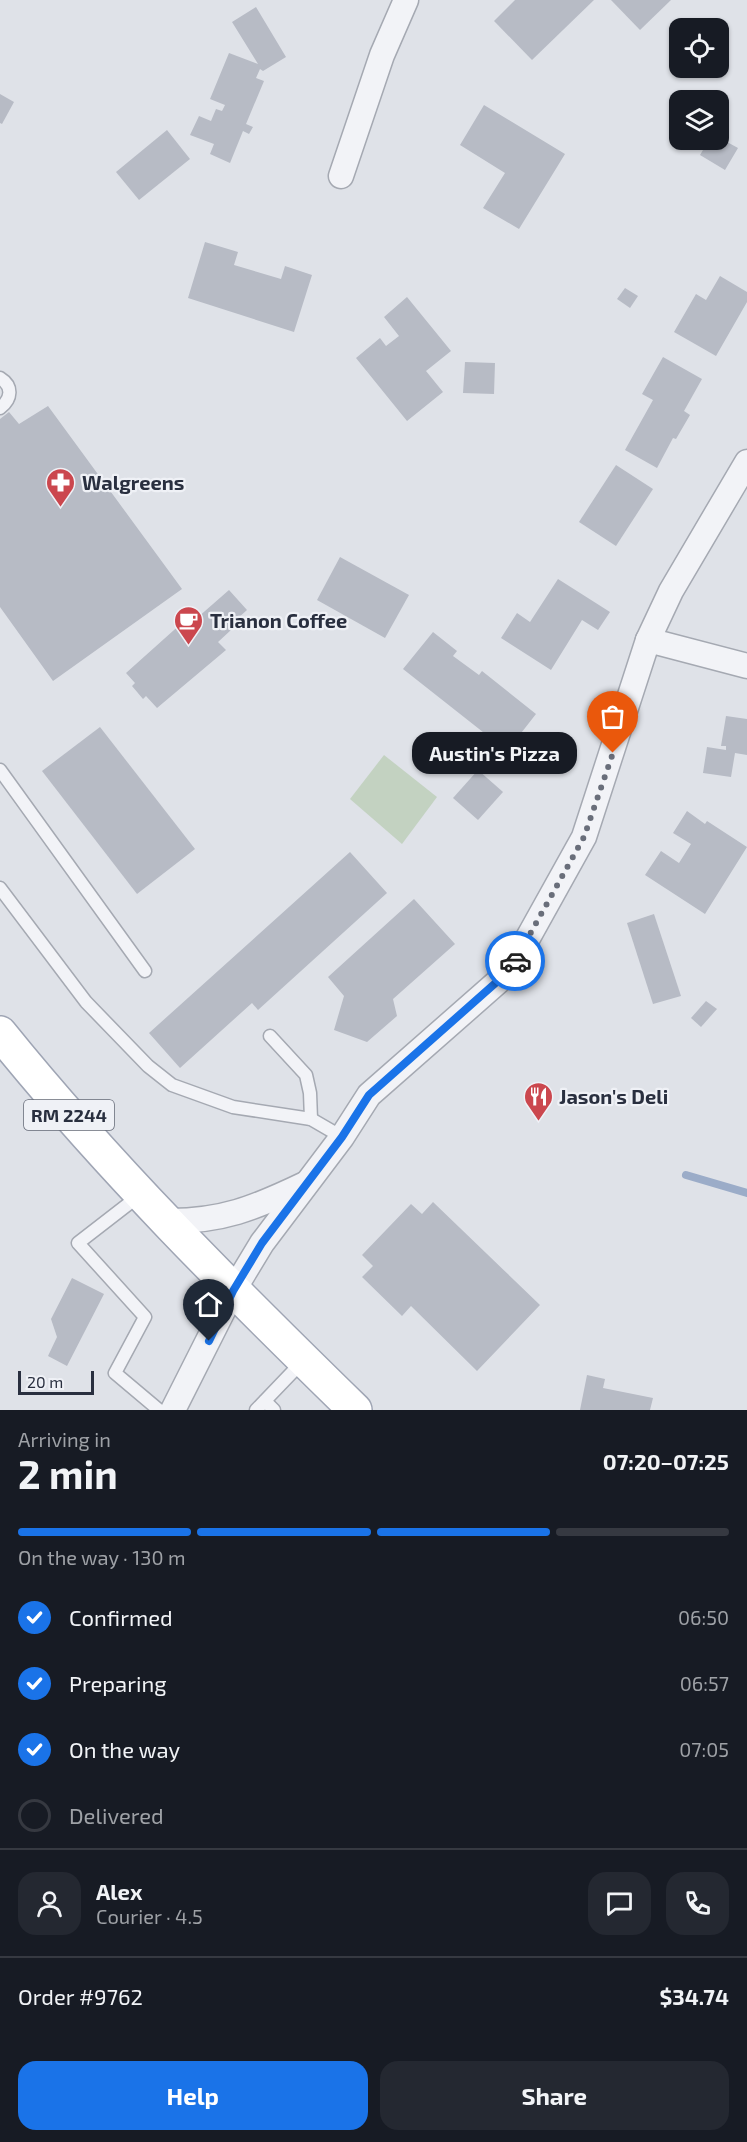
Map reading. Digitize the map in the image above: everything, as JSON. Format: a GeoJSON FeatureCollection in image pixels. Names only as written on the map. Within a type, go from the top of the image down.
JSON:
{"type":"FeatureCollection","features":[{"type":"Feature","properties":{"kind":"main road","name":"RM 2244"},"geometry":{"type":"LineString","coordinates":[[0,1033],[165,1221],[355,1410]]}},
{"type":"Feature","properties":{"kind":"street"},"geometry":{"type":"LineString","coordinates":[[341,176],[382,55],[406,0]]}},
{"type":"Feature","properties":{"kind":"street"},"geometry":{"type":"LineString","coordinates":[[173,1410],[233,1291],[262,1243],[342,1137],[369,1095],[508,972],[584,837],[648,640],[670,591],[747,462]]}},
{"type":"Feature","properties":{"kind":"street"},"geometry":{"type":"LineString","coordinates":[[648,640],[747,666]]}},
{"type":"Feature","properties":{"kind":"street"},"geometry":{"type":"LineString","coordinates":[[165,1221],[196,1220],[245,1211],[307,1184]]}},
{"type":"Feature","properties":{"kind":"lane"},"geometry":{"type":"LineString","coordinates":[[0,378],[8,383],[11,393],[7,403],[0,408]]}},
{"type":"Feature","properties":{"kind":"lane"},"geometry":{"type":"LineString","coordinates":[[0,770],[145,972]]}},
{"type":"Feature","properties":{"kind":"lane"},"geometry":{"type":"LineString","coordinates":[[0,888],[86,1002],[148,1066],[172,1086],[233,1107],[311,1119],[342,1137]]}},
{"type":"Feature","properties":{"kind":"lane"},"geometry":{"type":"LineString","coordinates":[[270,1036],[306,1074],[310,1093],[311,1119]]}},
{"type":"Feature","properties":{"kind":"lane"},"geometry":{"type":"LineString","coordinates":[[141,1194],[78,1243],[145,1317],[115,1373],[159,1410]]}},
{"type":"Feature","properties":{"kind":"lane"},"geometry":{"type":"LineString","coordinates":[[265,1407],[304,1360]]}},
{"type":"Feature","properties":{"kind":"green space"},"geometry":{"type":"Polygon","coordinates":[[[384,755],[437,797],[402,844],[350,799],[384,755]]]}},
{"type":"Feature","properties":{"kind":"building"},"geometry":{"type":"Polygon","coordinates":[[[515,0],[594,0],[532,60],[494,21],[515,0]]]}},
{"type":"Feature","properties":{"kind":"building"},"geometry":{"type":"Polygon","coordinates":[[[611,0],[671,0],[640,30],[611,0]]]}},
{"type":"Feature","properties":{"kind":"building"},"geometry":{"type":"Polygon","coordinates":[[[256,7],[286,57],[263,71],[260,69],[256,78],[264,81],[246,124],[253,127],[249,134],[243,131],[230,163],[210,154],[214,144],[190,135],[199,116],[211,121],[216,109],[222,111],[225,105],[210,99],[229,53],[258,64],[232,22],[256,7]]]}},
{"type":"Feature","properties":{"kind":"building"},"geometry":{"type":"Polygon","coordinates":[[[0,94],[14,102],[2,124],[0,123],[0,94]]]}},
{"type":"Feature","properties":{"kind":"building"},"geometry":{"type":"Polygon","coordinates":[[[484,105],[565,154],[519,229],[483,208],[505,173],[460,145],[484,105]]]}},
{"type":"Feature","properties":{"kind":"building"},"geometry":{"type":"Polygon","coordinates":[[[167,130],[190,159],[139,200],[116,172],[167,130]]]}},
{"type":"Feature","properties":{"kind":"building"},"geometry":{"type":"Polygon","coordinates":[[[729,143],[738,148],[725,170],[700,155],[703,150],[729,150],[729,143]]]}},
{"type":"Feature","properties":{"kind":"building"},"geometry":{"type":"Polygon","coordinates":[[[205,242],[238,252],[234,265],[281,279],[285,266],[312,275],[294,332],[188,298],[205,242]]]}},
{"type":"Feature","properties":{"kind":"building"},"geometry":{"type":"Polygon","coordinates":[[[720,276],[747,292],[747,302],[716,356],[674,332],[696,294],[706,300],[720,276]]]}},
{"type":"Feature","properties":{"kind":"building"},"geometry":{"type":"Polygon","coordinates":[[[625,288],[638,296],[630,308],[617,299],[625,288]]]}},
{"type":"Feature","properties":{"kind":"building"},"geometry":{"type":"Polygon","coordinates":[[[407,297],[451,351],[426,371],[443,392],[407,421],[356,358],[380,338],[386,346],[399,336],[384,317],[407,297]]]}},
{"type":"Feature","properties":{"kind":"building"},"geometry":{"type":"Polygon","coordinates":[[[663,357],[702,379],[684,411],[690,415],[676,439],[673,438],[657,468],[625,450],[653,400],[642,394],[663,357]]]}},
{"type":"Feature","properties":{"kind":"building"},"geometry":{"type":"Polygon","coordinates":[[[465,362],[495,363],[494,394],[463,393],[465,362]]]}},
{"type":"Feature","properties":{"kind":"building","name":"Walgreens"},"geometry":{"type":"Polygon","coordinates":[[[48,406],[182,589],[53,681],[0,607],[0,419],[9,412],[19,424],[48,406]]]}},
{"type":"Feature","properties":{"kind":"building"},"geometry":{"type":"Polygon","coordinates":[[[616,465],[653,489],[616,546],[579,522],[616,465]]]}},
{"type":"Feature","properties":{"kind":"building"},"geometry":{"type":"Polygon","coordinates":[[[340,557],[409,595],[385,638],[317,600],[340,557]]]}},
{"type":"Feature","properties":{"kind":"building"},"geometry":{"type":"Polygon","coordinates":[[[558,579],[610,612],[598,630],[582,620],[551,670],[501,638],[517,613],[530,622],[558,579]]]}},
{"type":"Feature","properties":{"kind":"building","name":"Trianon Coffee"},"geometry":{"type":"Polygon","coordinates":[[[229,590],[247,610],[228,627],[231,630],[218,642],[226,650],[157,708],[146,696],[143,699],[132,686],[135,683],[126,673],[193,613],[197,618],[229,590]]]}},
{"type":"Feature","properties":{"kind":"building"},"geometry":{"type":"Polygon","coordinates":[[[433,632],[457,651],[453,656],[479,675],[482,671],[536,714],[507,751],[403,669],[433,632]]]}},
{"type":"Feature","properties":{"kind":"building"},"geometry":{"type":"Polygon","coordinates":[[[726,716],[747,719],[747,755],[735,753],[731,777],[703,773],[707,747],[726,750],[726,746],[721,746],[726,716]]]}},
{"type":"Feature","properties":{"kind":"building"},"geometry":{"type":"Polygon","coordinates":[[[100,727],[195,849],[137,894],[42,771],[100,727]]]}},
{"type":"Feature","properties":{"kind":"building"},"geometry":{"type":"Polygon","coordinates":[[[478,770],[503,792],[478,820],[453,798],[478,770]]]}},
{"type":"Feature","properties":{"kind":"building"},"geometry":{"type":"Polygon","coordinates":[[[687,811],[705,824],[707,821],[747,847],[705,914],[645,875],[661,851],[679,863],[691,844],[673,833],[687,811]]]}},
{"type":"Feature","properties":{"kind":"building"},"geometry":{"type":"Polygon","coordinates":[[[350,852],[387,893],[258,1010],[252,1003],[180,1068],[149,1033],[350,852]]]}},
{"type":"Feature","properties":{"kind":"building"},"geometry":{"type":"Polygon","coordinates":[[[414,899],[455,944],[393,999],[397,1016],[367,1042],[334,1030],[344,996],[328,977],[414,899]]]}},
{"type":"Feature","properties":{"kind":"building"},"geometry":{"type":"Polygon","coordinates":[[[654,914],[681,996],[653,1004],[627,923],[654,914]]]}},
{"type":"Feature","properties":{"kind":"building"},"geometry":{"type":"Polygon","coordinates":[[[706,1001],[717,1009],[701,1027],[691,1018],[706,1001]]]}},
{"type":"Feature","properties":{"kind":"building"},"geometry":{"type":"Polygon","coordinates":[[[433,1202],[540,1305],[477,1371],[411,1306],[402,1316],[362,1277],[373,1266],[362,1255],[411,1204],[422,1214],[433,1202]]]}},
{"type":"Feature","properties":{"kind":"building"},"geometry":{"type":"Polygon","coordinates":[[[72,1278],[104,1294],[67,1366],[48,1356],[57,1337],[51,1319],[72,1278]]]}},
{"type":"Feature","properties":{"kind":"building"},"geometry":{"type":"Polygon","coordinates":[[[587,1375],[605,1379],[603,1388],[653,1398],[650,1410],[580,1410],[587,1375]]]}},
{"type":"Feature","properties":{"kind":"waterway"},"geometry":{"type":"LineString","coordinates":[[686,1175],[747,1193]]}},
{"type":"Feature","properties":{"kind":"way so far"},"geometry":{"type":"LineString","coordinates":[[515,961],[584,837],[613,753]]}},
{"type":"Feature","properties":{"kind":"place","name":"Walgreens"},"geometry":{"type":"Point","coordinates":[61,508]}},
{"type":"Feature","properties":{"kind":"place","name":"Trianon Coffee"},"geometry":{"type":"Point","coordinates":[189,646]}},
{"type":"Feature","properties":{"kind":"place","name":"Austin's Pizza"},"geometry":{"type":"Point","coordinates":[613,753]}},
{"type":"Feature","properties":{"kind":"place","name":"Jason's Deli"},"geometry":{"type":"Point","coordinates":[538,1122]}},
{"type":"Feature","properties":{"kind":"route"},"geometry":{"type":"LineString","coordinates":[[209,1341],[233,1291],[262,1243],[342,1137],[369,1095],[508,972],[515,961]]}}]}
